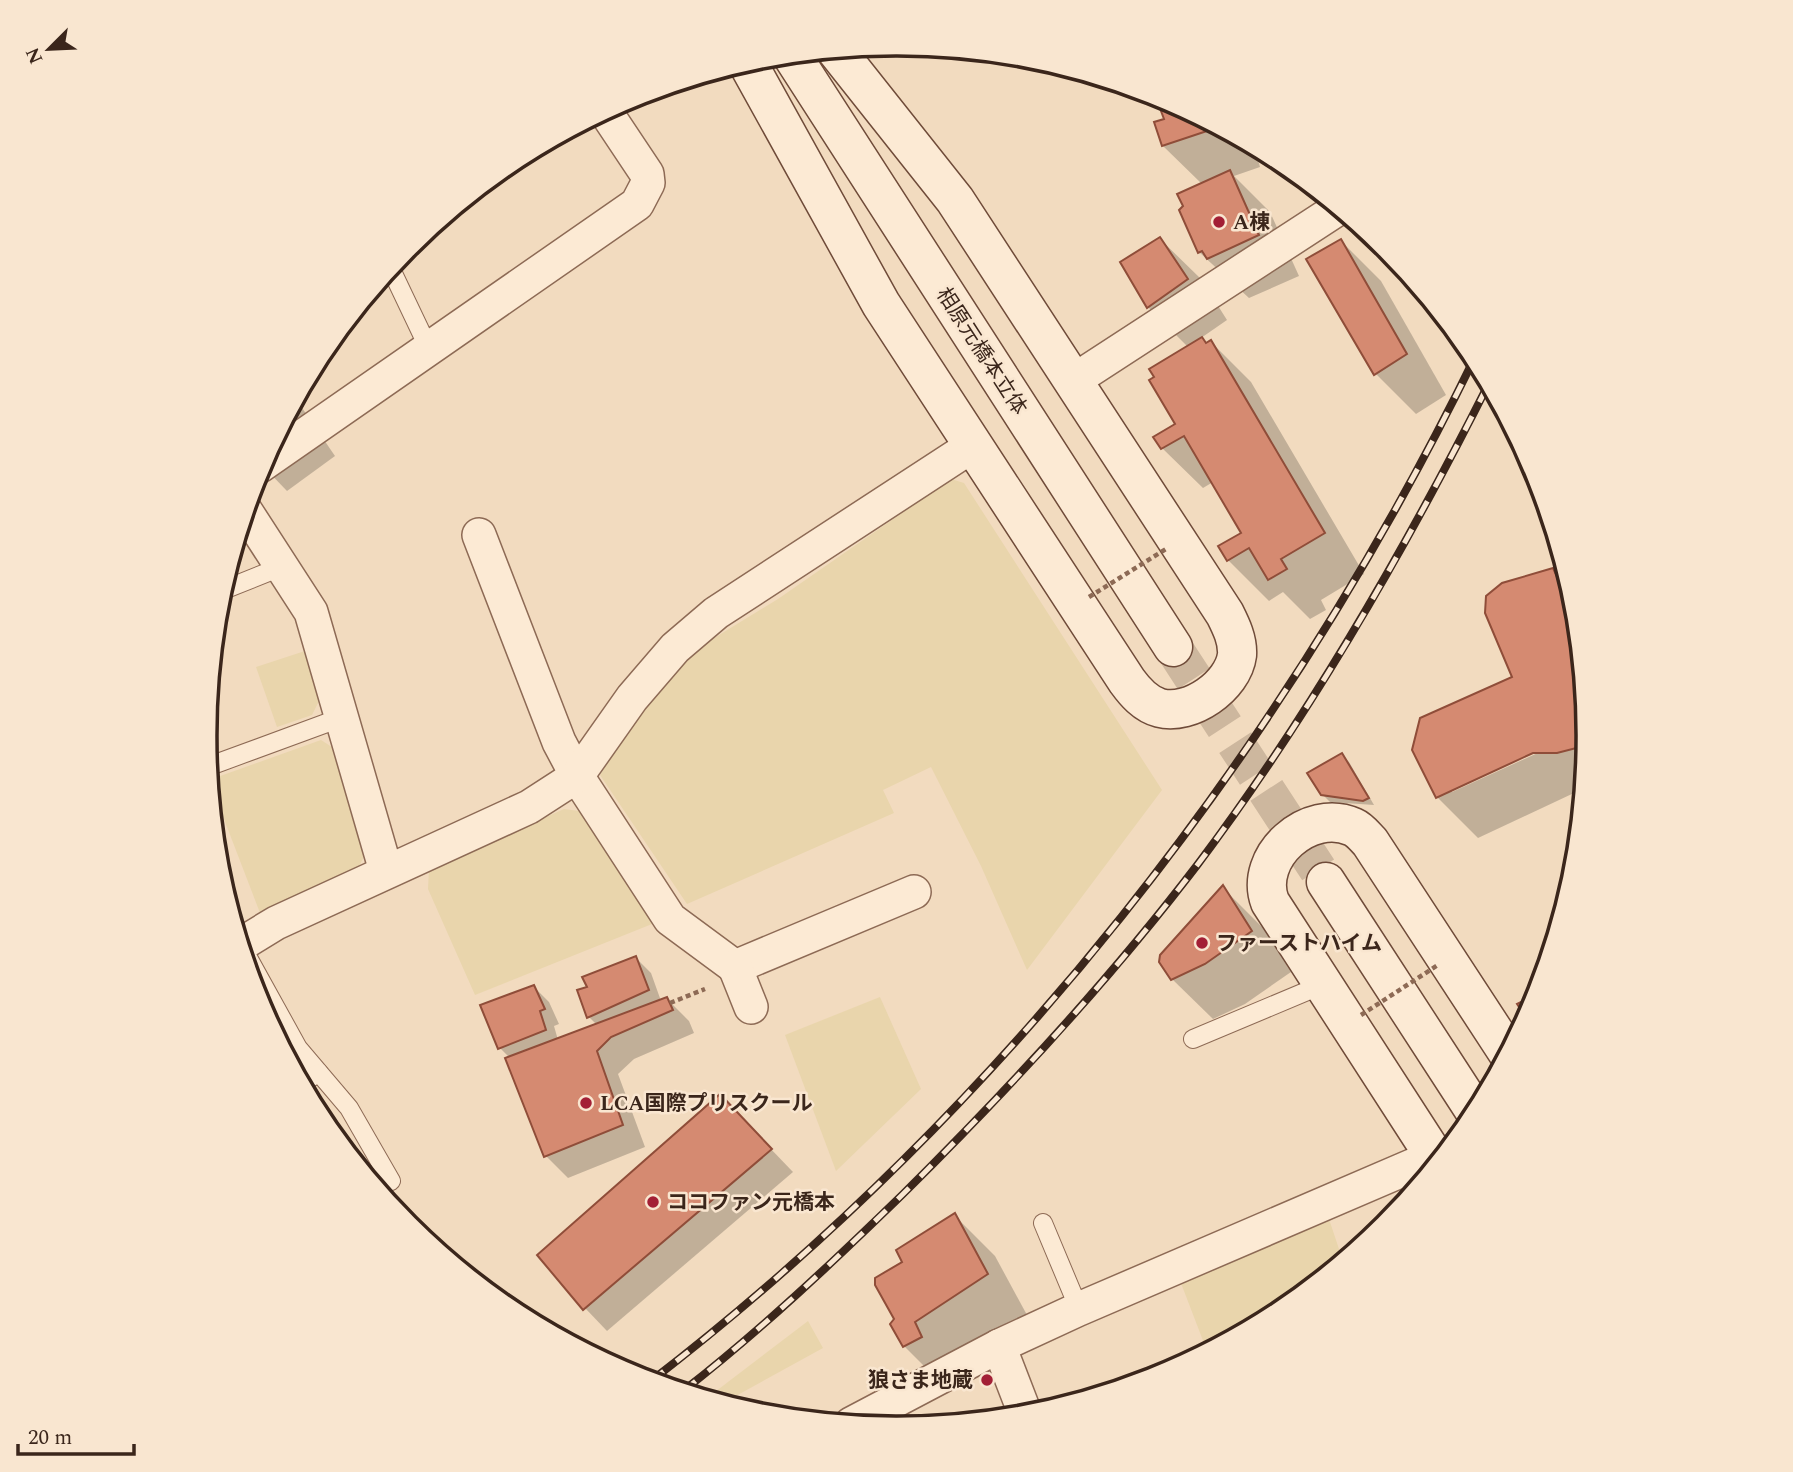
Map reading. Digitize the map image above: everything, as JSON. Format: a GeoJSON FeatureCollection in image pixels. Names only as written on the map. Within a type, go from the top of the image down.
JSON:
{"type":"FeatureCollection","features":[{"type":"Feature","properties":{"kind":"street"},"geometry":{"type":"LineString","coordinates":[[752,72],[881,304],[1136,693],[1158,708],[1171,710],[1203,699],[1227,677],[1235,663],[1237,652],[1231,626],[955,200],[842,58]]}},
{"type":"Feature","properties":{"kind":"street","name":"相原元橋本立体"},"geometry":{"type":"LineString","coordinates":[[797,64],[1173,647]]}},
{"type":"Feature","properties":{"kind":"street"},"geometry":{"type":"LineString","coordinates":[[279,453],[637,204],[644,196],[647,174],[611,119]]}},
{"type":"Feature","properties":{"kind":"street"},"geometry":{"type":"LineString","coordinates":[[1073,381],[1331,213]]}},
{"type":"Feature","properties":{"kind":"street"},"geometry":{"type":"LineString","coordinates":[[249,940],[276,923],[529,807],[577,776],[632,698],[675,648],[716,613],[972,446]]}},
{"type":"Feature","properties":{"kind":"street"},"geometry":{"type":"LineString","coordinates":[[252,521],[311,612],[386,872]]}},
{"type":"Feature","properties":{"kind":"street"},"geometry":{"type":"LineString","coordinates":[[479,535],[559,742],[577,776],[670,919],[735,967],[751,1007]]}},
{"type":"Feature","properties":{"kind":"street"},"geometry":{"type":"LineString","coordinates":[[1433,1153],[1270,902],[1266,881],[1280,847],[1307,828],[1339,823],[1356,828],[1370,842],[1502,1044]]}},
{"type":"Feature","properties":{"kind":"street"},"geometry":{"type":"LineString","coordinates":[[1326,882],[1469,1102]]}},
{"type":"Feature","properties":{"kind":"street"},"geometry":{"type":"LineString","coordinates":[[735,967],[914,892]]}},
{"type":"Feature","properties":{"kind":"street"},"geometry":{"type":"LineString","coordinates":[[867,1415],[999,1346],[1079,1309],[1424,1164]]}},
{"type":"Feature","properties":{"kind":"street"},"geometry":{"type":"LineString","coordinates":[[999,1346],[1021,1404]]}},
{"type":"Feature","properties":{"kind":"lane"},"geometry":{"type":"LineString","coordinates":[[395,277],[429,349]]}},
{"type":"Feature","properties":{"kind":"lane"},"geometry":{"type":"LineString","coordinates":[[234,585],[281,567]]}},
{"type":"Feature","properties":{"kind":"lane"},"geometry":{"type":"LineString","coordinates":[[218,763],[343,717]]}},
{"type":"Feature","properties":{"kind":"lane"},"geometry":{"type":"LineString","coordinates":[[1193,1039],[1324,984]]}},
{"type":"Feature","properties":{"kind":"lane"},"geometry":{"type":"LineString","coordinates":[[266,989],[298,1048],[349,1108],[391,1181]]}},
{"type":"Feature","properties":{"kind":"lane"},"geometry":{"type":"LineString","coordinates":[[309,1078],[319,1073]]}},
{"type":"Feature","properties":{"kind":"lane"},"geometry":{"type":"LineString","coordinates":[[1043,1223],[1079,1309]]}},
{"type":"Feature","properties":{"kind":"path"},"geometry":{"type":"LineString","coordinates":[[1089,597],[1166,549]]}},
{"type":"Feature","properties":{"kind":"path"},"geometry":{"type":"LineString","coordinates":[[1361,1016],[1438,965]]}},
{"type":"Feature","properties":{"kind":"shaded area"},"geometry":{"type":"Polygon","coordinates":[[[951,479],[964,483],[1162,790],[1027,970],[981,866],[931,767],[883,790],[894,813],[687,904],[600,775],[623,735],[678,668],[706,643],[778,599],[951,479]]]}},
{"type":"Feature","properties":{"kind":"shaded area"},"geometry":{"type":"Polygon","coordinates":[[[308,650],[320,699],[312,715],[277,727],[256,667],[308,650]]]}},
{"type":"Feature","properties":{"kind":"shaded area"},"geometry":{"type":"Polygon","coordinates":[[[321,740],[335,749],[367,851],[357,870],[260,913],[221,811],[218,777],[321,740]]]}},
{"type":"Feature","properties":{"kind":"shaded area"},"geometry":{"type":"Polygon","coordinates":[[[564,809],[579,811],[657,922],[475,995],[428,889],[429,869],[564,809]]]}},
{"type":"Feature","properties":{"kind":"shaded area"},"geometry":{"type":"Polygon","coordinates":[[[880,997],[921,1089],[836,1171],[785,1035],[880,997]]]}},
{"type":"Feature","properties":{"kind":"shaded area"},"geometry":{"type":"Polygon","coordinates":[[[1327,1213],[1340,1251],[1274,1301],[1204,1342],[1179,1278],[1327,1213]]]}},
{"type":"Feature","properties":{"kind":"shaded area"},"geometry":{"type":"Polygon","coordinates":[[[808,1321],[823,1348],[735,1396],[716,1391],[808,1321]]]}},
{"type":"Feature","properties":{"kind":"building"},"geometry":{"type":"Polygon","coordinates":[[[1160,110],[1207,131],[1162,146],[1154,122],[1164,119],[1160,110]]]}},
{"type":"Feature","properties":{"kind":"building","name":"A棟"},"geometry":{"type":"Polygon","coordinates":[[[1230,170],[1259,235],[1207,259],[1202,251],[1198,253],[1179,210],[1183,206],[1177,194],[1230,170]]]}},
{"type":"Feature","properties":{"kind":"building"},"geometry":{"type":"Polygon","coordinates":[[[1160,237],[1188,279],[1147,308],[1120,262],[1160,237]]]}},
{"type":"Feature","properties":{"kind":"building"},"geometry":{"type":"Polygon","coordinates":[[[1341,239],[1407,354],[1374,375],[1306,259],[1341,239]]]}},
{"type":"Feature","properties":{"kind":"building"},"geometry":{"type":"Polygon","coordinates":[[[1202,337],[1206,343],[1211,340],[1325,533],[1281,559],[1287,569],[1268,580],[1249,548],[1227,561],[1218,546],[1241,533],[1184,436],[1161,449],[1153,437],[1175,424],[1149,380],[1154,377],[1149,369],[1202,337]]]}},
{"type":"Feature","properties":{"kind":"building"},"geometry":{"type":"Polygon","coordinates":[[[1553,568],[1557,576],[1571,647],[1576,748],[1557,753],[1533,753],[1436,798],[1412,750],[1420,718],[1512,677],[1485,613],[1486,596],[1502,583],[1553,568]]]}},
{"type":"Feature","properties":{"kind":"building"},"geometry":{"type":"Polygon","coordinates":[[[1342,753],[1369,798],[1363,801],[1321,795],[1307,773],[1342,753]]]}},
{"type":"Feature","properties":{"kind":"building","name":"ファーストハイム"},"geometry":{"type":"Polygon","coordinates":[[[1223,885],[1252,931],[1205,964],[1171,980],[1159,962],[1160,955],[1223,885]]]}},
{"type":"Feature","properties":{"kind":"building"},"geometry":{"type":"Polygon","coordinates":[[[636,956],[649,990],[587,1018],[577,990],[587,987],[582,977],[636,956]]]}},
{"type":"Feature","properties":{"kind":"building"},"geometry":{"type":"Polygon","coordinates":[[[534,985],[545,1009],[540,1011],[546,1030],[498,1049],[480,1005],[534,985]]]}},
{"type":"Feature","properties":{"kind":"building"},"geometry":{"type":"Polygon","coordinates":[[[667,997],[673,1010],[611,1037],[597,1051],[623,1125],[544,1157],[505,1058],[667,997]]]}},
{"type":"Feature","properties":{"kind":"building","name":"ココファン元橋本"},"geometry":{"type":"Polygon","coordinates":[[[720,1094],[772,1149],[583,1310],[537,1255],[720,1094]]]}},
{"type":"Feature","properties":{"kind":"building"},"geometry":{"type":"Polygon","coordinates":[[[955,1213],[988,1274],[915,1322],[922,1337],[903,1347],[890,1324],[894,1319],[875,1285],[875,1278],[902,1262],[896,1250],[955,1213]]]}},
{"type":"Feature","properties":{"kind":"tunnel"},"geometry":{"type":"LineString","coordinates":[[1173,647],[1326,882]]}},
{"type":"Feature","properties":{"kind":"railway"},"geometry":{"type":"LineString","coordinates":[[660,1373],[779,1276],[900,1163],[1014,1043],[1122,917],[1221,784],[1314,646],[1398,504],[1469,369]]}},
{"type":"Feature","properties":{"kind":"railway"},"geometry":{"type":"LineString","coordinates":[[692,1384],[795,1296],[941,1156],[1056,1035],[1164,908],[1239,807],[1317,690],[1390,569],[1484,394]]}},
{"type":"Feature","properties":{"kind":"place","name":"A棟"},"geometry":{"type":"Point","coordinates":[1219,222]}},
{"type":"Feature","properties":{"kind":"place","name":"ファーストハイム"},"geometry":{"type":"Point","coordinates":[1202,943]}},
{"type":"Feature","properties":{"kind":"place","name":"LCA国際プリスクール"},"geometry":{"type":"Point","coordinates":[586,1103]}},
{"type":"Feature","properties":{"kind":"place","name":"ココファン元橋本"},"geometry":{"type":"Point","coordinates":[653,1202]}},
{"type":"Feature","properties":{"kind":"place","name":"狼さま地蔵"},"geometry":{"type":"Point","coordinates":[987,1380]}}]}
